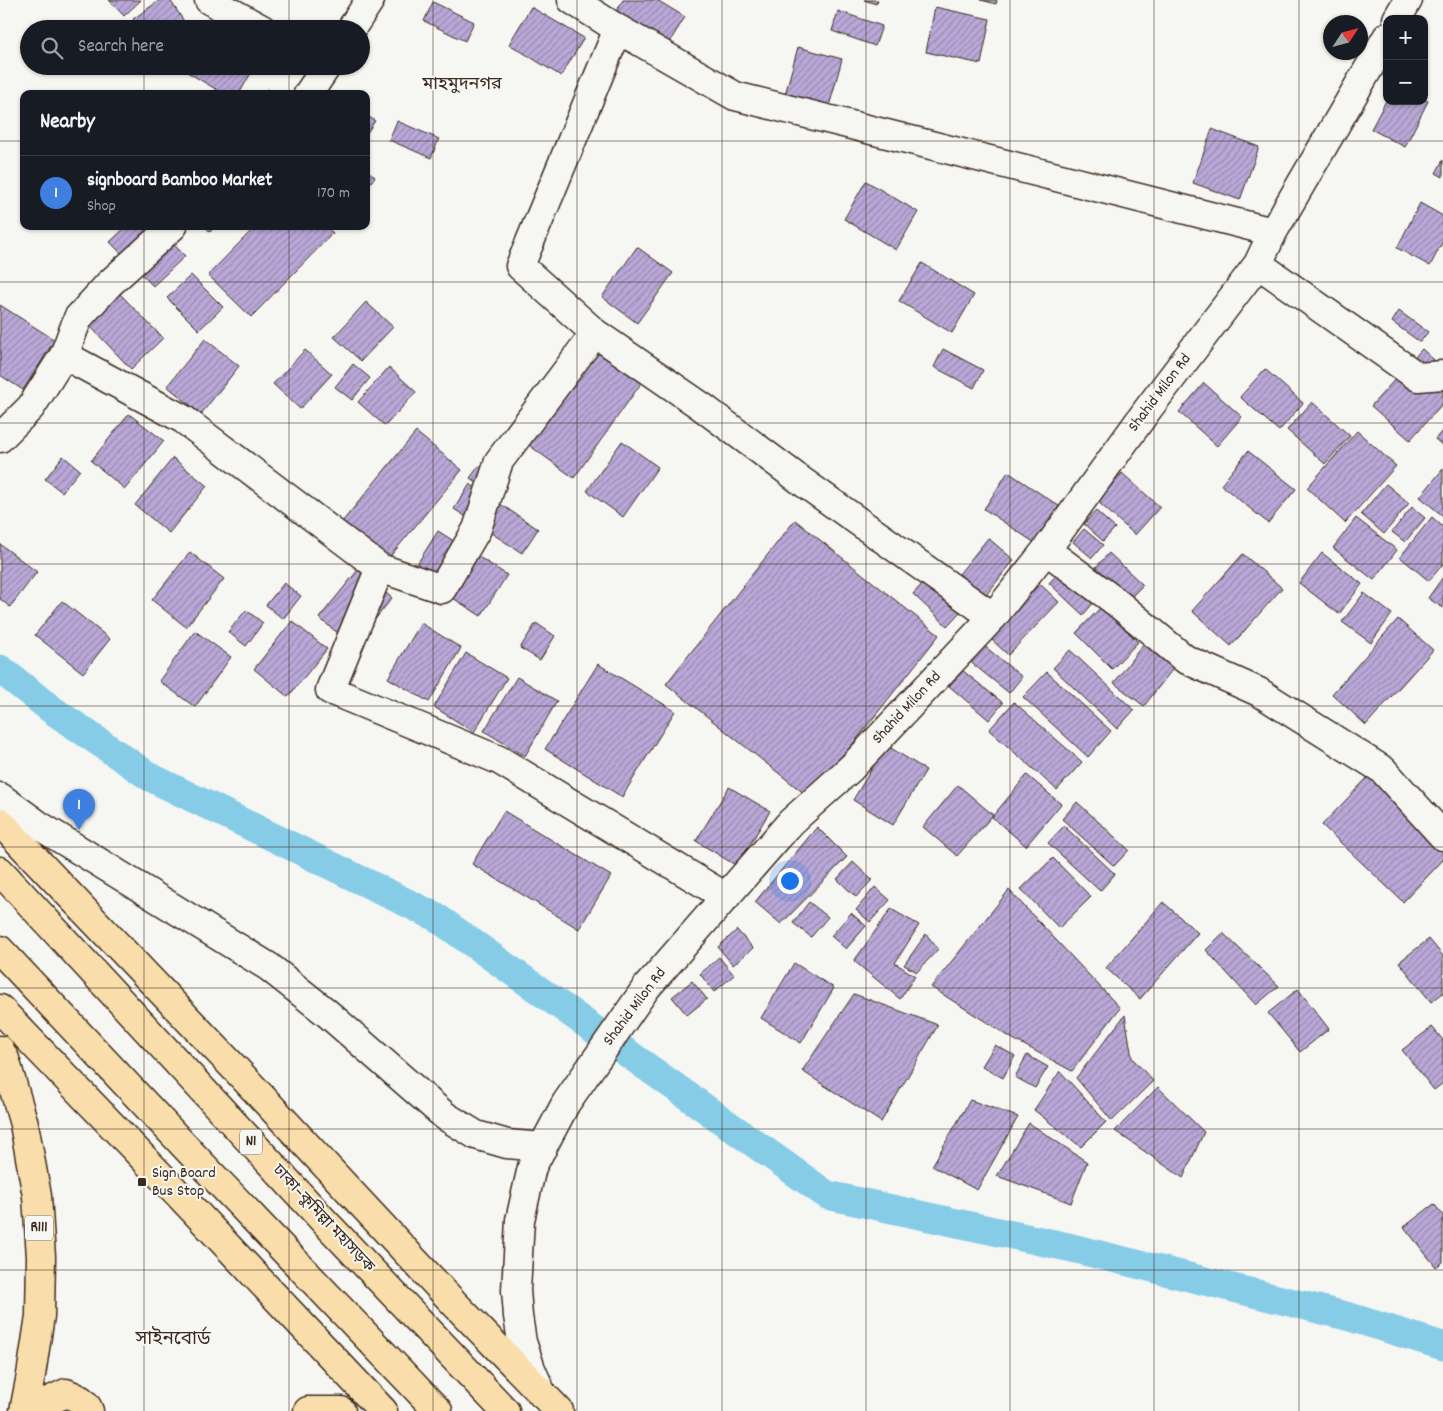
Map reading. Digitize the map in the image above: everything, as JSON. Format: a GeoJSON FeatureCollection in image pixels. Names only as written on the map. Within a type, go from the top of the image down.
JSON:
{"type":"FeatureCollection","features":[{"type":"Feature","properties":{"kind":"main road"},"geometry":{"type":"LineString","coordinates":[[0,822],[550,1402]]}},
{"type":"Feature","properties":{"kind":"main road","name":"ঢাকা–কুমিল্লা মহাসড়ক"},"geometry":{"type":"LineString","coordinates":[[0,871],[324,1221],[505,1411]]}},
{"type":"Feature","properties":{"kind":"main road"},"geometry":{"type":"LineString","coordinates":[[0,950],[438,1411]]}},
{"type":"Feature","properties":{"kind":"main road"},"geometry":{"type":"LineString","coordinates":[[0,1009],[383,1411]]}},
{"type":"Feature","properties":{"kind":"main road","name":"R111"},"geometry":{"type":"LineString","coordinates":[[0,1050],[5,1060],[24,1124],[37,1196],[40,1316],[24,1411]]}},
{"type":"Feature","properties":{"kind":"main road"},"geometry":{"type":"LineString","coordinates":[[40,1411],[51,1400],[66,1393],[79,1398],[89,1411]]}},
{"type":"Feature","properties":{"kind":"main road"},"geometry":{"type":"LineString","coordinates":[[308,1411],[341,1411]]}},
{"type":"Feature","properties":{"kind":"street"},"geometry":{"type":"LineString","coordinates":[[208,0],[245,20]]}},
{"type":"Feature","properties":{"kind":"street"},"geometry":{"type":"LineString","coordinates":[[357,20],[370,0]]}},
{"type":"Feature","properties":{"kind":"street"},"geometry":{"type":"LineString","coordinates":[[572,0],[618,29],[735,96],[1273,232]]}},
{"type":"Feature","properties":{"kind":"street"},"geometry":{"type":"LineString","coordinates":[[1400,15],[1408,0]]}},
{"type":"Feature","properties":{"kind":"street"},"geometry":{"type":"LineString","coordinates":[[618,29],[520,266],[595,333],[701,406],[800,480],[993,617]]}},
{"type":"Feature","properties":{"kind":"street","name":"Shahid Milon Rd"},"geometry":{"type":"LineString","coordinates":[[550,1402],[531,1369],[522,1342],[516,1290],[520,1220],[532,1167],[566,1102],[646,988],[791,822],[851,768],[993,617],[1046,550],[1258,264],[1273,232],[1383,44]]}},
{"type":"Feature","properties":{"kind":"street"},"geometry":{"type":"LineString","coordinates":[[311,90],[321,75]]}},
{"type":"Feature","properties":{"kind":"street"},"geometry":{"type":"LineString","coordinates":[[0,438],[31,407],[64,355],[78,318],[109,284],[169,230]]}},
{"type":"Feature","properties":{"kind":"street"},"geometry":{"type":"LineString","coordinates":[[1258,264],[1418,377],[1443,375]]}},
{"type":"Feature","properties":{"kind":"street"},"geometry":{"type":"LineString","coordinates":[[64,355],[183,419],[380,568],[442,589],[477,529],[499,461],[595,333]]}},
{"type":"Feature","properties":{"kind":"street"},"geometry":{"type":"LineString","coordinates":[[1046,550],[1116,602],[1184,659],[1259,692],[1383,770],[1443,836]]}},
{"type":"Feature","properties":{"kind":"street"},"geometry":{"type":"LineString","coordinates":[[380,568],[330,690],[499,760],[726,897]]}},
{"type":"Feature","properties":{"kind":"street"},"geometry":{"type":"LineString","coordinates":[[0,798],[40,826],[269,967],[327,1013],[445,1116],[476,1135],[507,1144],[543,1146]]}},
{"type":"Feature","properties":{"kind":"building"},"geometry":{"type":"Polygon","coordinates":[[[109,0],[141,0],[124,16],[109,0]]]}},
{"type":"Feature","properties":{"kind":"building"},"geometry":{"type":"Polygon","coordinates":[[[160,0],[170,0],[183,20],[134,20],[160,0]]]}},
{"type":"Feature","properties":{"kind":"building"},"geometry":{"type":"Polygon","coordinates":[[[623,0],[657,0],[685,17],[662,54],[610,23],[623,0]]]}},
{"type":"Feature","properties":{"kind":"building"},"geometry":{"type":"Polygon","coordinates":[[[864,0],[878,0],[876,4],[864,0]]]}},
{"type":"Feature","properties":{"kind":"building"},"geometry":{"type":"Polygon","coordinates":[[[981,0],[997,0],[996,4],[981,0]]]}},
{"type":"Feature","properties":{"kind":"building"},"geometry":{"type":"Polygon","coordinates":[[[433,2],[474,22],[465,41],[424,21],[433,2]]]}},
{"type":"Feature","properties":{"kind":"building"},"geometry":{"type":"Polygon","coordinates":[[[531,7],[584,38],[561,76],[509,44],[531,7]]]}},
{"type":"Feature","properties":{"kind":"building"},"geometry":{"type":"Polygon","coordinates":[[[935,7],[990,19],[981,64],[926,52],[935,7]]]}},
{"type":"Feature","properties":{"kind":"building"},"geometry":{"type":"Polygon","coordinates":[[[838,11],[882,26],[875,46],[832,31],[838,11]]]}},
{"type":"Feature","properties":{"kind":"building"},"geometry":{"type":"Polygon","coordinates":[[[798,47],[842,59],[827,114],[783,102],[798,47]]]}},
{"type":"Feature","properties":{"kind":"building"},"geometry":{"type":"Polygon","coordinates":[[[192,75],[250,75],[241,90],[217,90],[192,75]]]}},
{"type":"Feature","properties":{"kind":"building"},"geometry":{"type":"Polygon","coordinates":[[[1384,105],[1426,105],[1405,147],[1371,129],[1384,105]]]}},
{"type":"Feature","properties":{"kind":"building"},"geometry":{"type":"Polygon","coordinates":[[[370,118],[375,121],[370,128],[370,118]]]}},
{"type":"Feature","properties":{"kind":"building"},"geometry":{"type":"Polygon","coordinates":[[[397,121],[439,139],[431,158],[389,140],[397,121]]]}},
{"type":"Feature","properties":{"kind":"building"},"geometry":{"type":"Polygon","coordinates":[[[1212,129],[1259,147],[1240,200],[1193,183],[1212,129]]]}},
{"type":"Feature","properties":{"kind":"building"},"geometry":{"type":"Polygon","coordinates":[[[1443,160],[1443,177],[1436,173],[1443,160]]]}},
{"type":"Feature","properties":{"kind":"building"},"geometry":{"type":"Polygon","coordinates":[[[370,173],[375,177],[370,183],[370,173]]]}},
{"type":"Feature","properties":{"kind":"building"},"geometry":{"type":"Polygon","coordinates":[[[866,181],[918,212],[896,250],[844,219],[866,181]]]}},
{"type":"Feature","properties":{"kind":"building"},"geometry":{"type":"Polygon","coordinates":[[[1420,203],[1443,216],[1443,241],[1430,266],[1397,248],[1420,203]]]}},
{"type":"Feature","properties":{"kind":"building"},"geometry":{"type":"Polygon","coordinates":[[[123,230],[160,230],[185,256],[153,286],[110,242],[123,230]]]}},
{"type":"Feature","properties":{"kind":"building"},"geometry":{"type":"Polygon","coordinates":[[[252,230],[330,230],[333,233],[251,317],[208,275],[252,230]]]}},
{"type":"Feature","properties":{"kind":"building"},"geometry":{"type":"Polygon","coordinates":[[[637,247],[673,273],[637,323],[602,297],[637,247]]]}},
{"type":"Feature","properties":{"kind":"building"},"geometry":{"type":"Polygon","coordinates":[[[922,263],[974,295],[952,333],[899,301],[922,263]]]}},
{"type":"Feature","properties":{"kind":"building"},"geometry":{"type":"Polygon","coordinates":[[[191,275],[223,307],[199,330],[167,298],[191,275]]]}},
{"type":"Feature","properties":{"kind":"building"},"geometry":{"type":"Polygon","coordinates":[[[120,294],[163,338],[131,369],[88,324],[120,294]]]}},
{"type":"Feature","properties":{"kind":"building"},"geometry":{"type":"Polygon","coordinates":[[[366,302],[393,327],[361,361],[334,337],[366,302]]]}},
{"type":"Feature","properties":{"kind":"building"},"geometry":{"type":"Polygon","coordinates":[[[0,305],[55,340],[23,390],[0,375],[0,305]]]}},
{"type":"Feature","properties":{"kind":"building"},"geometry":{"type":"Polygon","coordinates":[[[1399,311],[1428,332],[1420,342],[1392,322],[1399,311]]]}},
{"type":"Feature","properties":{"kind":"building"},"geometry":{"type":"Polygon","coordinates":[[[205,339],[239,366],[201,414],[167,386],[205,339]]]}},
{"type":"Feature","properties":{"kind":"building"},"geometry":{"type":"Polygon","coordinates":[[[593,347],[642,382],[574,478],[526,443],[593,347]]]}},
{"type":"Feature","properties":{"kind":"building"},"geometry":{"type":"Polygon","coordinates":[[[943,349],[983,370],[974,388],[934,367],[943,349]]]}},
{"type":"Feature","properties":{"kind":"building"},"geometry":{"type":"Polygon","coordinates":[[[1422,349],[1443,368],[1443,403],[1410,440],[1371,406],[1422,349]]]}},
{"type":"Feature","properties":{"kind":"building"},"geometry":{"type":"Polygon","coordinates":[[[305,350],[332,374],[300,409],[273,384],[305,350]]]}},
{"type":"Feature","properties":{"kind":"building"},"geometry":{"type":"Polygon","coordinates":[[[353,364],[370,378],[352,400],[335,387],[353,364]]]}},
{"type":"Feature","properties":{"kind":"building"},"geometry":{"type":"Polygon","coordinates":[[[389,367],[416,392],[385,426],[358,402],[389,367]]]}},
{"type":"Feature","properties":{"kind":"building"},"geometry":{"type":"Polygon","coordinates":[[[1265,369],[1303,403],[1279,431],[1240,397],[1265,369]]]}},
{"type":"Feature","properties":{"kind":"building"},"geometry":{"type":"Polygon","coordinates":[[[1204,383],[1242,417],[1217,446],[1179,412],[1204,383]]]}},
{"type":"Feature","properties":{"kind":"building"},"geometry":{"type":"Polygon","coordinates":[[[1312,402],[1350,436],[1325,464],[1287,430],[1312,402]]]}},
{"type":"Feature","properties":{"kind":"building"},"geometry":{"type":"Polygon","coordinates":[[[129,414],[164,441],[125,489],[91,461],[129,414]]]}},
{"type":"Feature","properties":{"kind":"building"},"geometry":{"type":"Polygon","coordinates":[[[1443,430],[1443,446],[1435,439],[1443,430]]]}},
{"type":"Feature","properties":{"kind":"building"},"geometry":{"type":"Polygon","coordinates":[[[1357,431],[1396,466],[1345,523],[1307,488],[1357,431]]]}},
{"type":"Feature","properties":{"kind":"building"},"geometry":{"type":"Polygon","coordinates":[[[416,432],[462,470],[387,560],[342,522],[416,432]]]}},
{"type":"Feature","properties":{"kind":"building"},"geometry":{"type":"Polygon","coordinates":[[[622,441],[658,467],[623,517],[587,491],[622,441]]]}},
{"type":"Feature","properties":{"kind":"building"},"geometry":{"type":"Polygon","coordinates":[[[1248,451],[1296,489],[1268,523],[1221,485],[1248,451]]]}},
{"type":"Feature","properties":{"kind":"building"},"geometry":{"type":"Polygon","coordinates":[[[63,456],[80,470],[62,492],[45,479],[63,456]]]}},
{"type":"Feature","properties":{"kind":"building"},"geometry":{"type":"Polygon","coordinates":[[[173,458],[207,486],[169,533],[135,505],[173,458]]]}},
{"type":"Feature","properties":{"kind":"building"},"geometry":{"type":"Polygon","coordinates":[[[479,466],[502,483],[493,495],[470,478],[479,466]]]}},
{"type":"Feature","properties":{"kind":"building"},"geometry":{"type":"Polygon","coordinates":[[[1443,469],[1443,516],[1420,497],[1443,469]]]}},
{"type":"Feature","properties":{"kind":"building"},"geometry":{"type":"Polygon","coordinates":[[[1008,472],[1059,506],[1035,543],[984,509],[1008,472]]]}},
{"type":"Feature","properties":{"kind":"building"},"geometry":{"type":"Polygon","coordinates":[[[1122,473],[1160,507],[1135,535],[1097,501],[1122,473]]]}},
{"type":"Feature","properties":{"kind":"building"},"geometry":{"type":"Polygon","coordinates":[[[470,484],[538,529],[522,553],[454,509],[470,484]]]}},
{"type":"Feature","properties":{"kind":"building"},"geometry":{"type":"Polygon","coordinates":[[[1386,484],[1409,503],[1384,534],[1361,514],[1386,484]]]}},
{"type":"Feature","properties":{"kind":"building"},"geometry":{"type":"Polygon","coordinates":[[[1412,507],[1425,518],[1405,542],[1392,532],[1412,507]]]}},
{"type":"Feature","properties":{"kind":"building"},"geometry":{"type":"Polygon","coordinates":[[[1096,511],[1115,528],[1103,541],[1084,524],[1096,511]]]}},
{"type":"Feature","properties":{"kind":"building"},"geometry":{"type":"Polygon","coordinates":[[[1432,517],[1443,527],[1443,564],[1429,581],[1400,557],[1432,517]]]}},
{"type":"Feature","properties":{"kind":"building"},"geometry":{"type":"Polygon","coordinates":[[[1356,518],[1397,550],[1374,580],[1333,548],[1356,518]]]}},
{"type":"Feature","properties":{"kind":"building"},"geometry":{"type":"Polygon","coordinates":[[[795,520],[939,635],[810,798],[666,684],[795,520]]]}},
{"type":"Feature","properties":{"kind":"building"},"geometry":{"type":"Polygon","coordinates":[[[1084,529],[1103,545],[1092,558],[1073,542],[1084,529]]]}},
{"type":"Feature","properties":{"kind":"building"},"geometry":{"type":"Polygon","coordinates":[[[438,531],[507,575],[481,616],[412,572],[438,531]]]}},
{"type":"Feature","properties":{"kind":"building"},"geometry":{"type":"Polygon","coordinates":[[[988,538],[1014,560],[986,595],[959,574],[988,538]]]}},
{"type":"Feature","properties":{"kind":"building"},"geometry":{"type":"Polygon","coordinates":[[[0,544],[37,572],[10,607],[0,599],[0,544]]]}},
{"type":"Feature","properties":{"kind":"building"},"geometry":{"type":"Polygon","coordinates":[[[190,552],[224,579],[186,627],[152,600],[190,552]]]}},
{"type":"Feature","properties":{"kind":"building"},"geometry":{"type":"Polygon","coordinates":[[[1109,553],[1143,585],[1130,598],[1096,567],[1109,553]]]}},
{"type":"Feature","properties":{"kind":"building"},"geometry":{"type":"Polygon","coordinates":[[[1322,553],[1362,584],[1339,614],[1299,583],[1322,553]]]}},
{"type":"Feature","properties":{"kind":"building"},"geometry":{"type":"Polygon","coordinates":[[[1243,554],[1282,588],[1231,646],[1192,611],[1243,554]]]}},
{"type":"Feature","properties":{"kind":"building"},"geometry":{"type":"Polygon","coordinates":[[[1062,569],[1095,601],[1083,615],[1049,583],[1062,569]]]}},
{"type":"Feature","properties":{"kind":"building"},"geometry":{"type":"Polygon","coordinates":[[[358,570],[392,598],[354,646],[319,618],[358,570]]]}},
{"type":"Feature","properties":{"kind":"building"},"geometry":{"type":"Polygon","coordinates":[[[1443,577],[1443,608],[1428,598],[1443,577]]]}},
{"type":"Feature","properties":{"kind":"building"},"geometry":{"type":"Polygon","coordinates":[[[926,580],[960,612],[947,626],[913,594],[926,580]]]}},
{"type":"Feature","properties":{"kind":"building"},"geometry":{"type":"Polygon","coordinates":[[[284,583],[301,596],[283,619],[266,605],[284,583]]]}},
{"type":"Feature","properties":{"kind":"building"},"geometry":{"type":"Polygon","coordinates":[[[1040,584],[1059,602],[1008,655],[989,637],[1040,584]]]}},
{"type":"Feature","properties":{"kind":"building"},"geometry":{"type":"Polygon","coordinates":[[[1364,593],[1392,614],[1371,643],[1342,622],[1364,593]]]}},
{"type":"Feature","properties":{"kind":"building"},"geometry":{"type":"Polygon","coordinates":[[[62,601],[110,639],[83,673],[35,635],[62,601]]]}},
{"type":"Feature","properties":{"kind":"building"},"geometry":{"type":"Polygon","coordinates":[[[1102,606],[1138,642],[1112,669],[1076,633],[1102,606]]]}},
{"type":"Feature","properties":{"kind":"building"},"geometry":{"type":"Polygon","coordinates":[[[246,610],[263,623],[246,646],[228,632],[246,610]]]}},
{"type":"Feature","properties":{"kind":"building"},"geometry":{"type":"Polygon","coordinates":[[[1398,619],[1433,650],[1366,725],[1332,694],[1398,619]]]}},
{"type":"Feature","properties":{"kind":"building"},"geometry":{"type":"Polygon","coordinates":[[[292,621],[327,649],[288,697],[254,669],[292,621]]]}},
{"type":"Feature","properties":{"kind":"building"},"geometry":{"type":"Polygon","coordinates":[[[421,623],[461,648],[429,702],[388,678],[421,623]]]}},
{"type":"Feature","properties":{"kind":"building"},"geometry":{"type":"Polygon","coordinates":[[[536,623],[555,636],[540,660],[520,648],[536,623]]]}},
{"type":"Feature","properties":{"kind":"building"},"geometry":{"type":"Polygon","coordinates":[[[195,631],[231,657],[195,707],[159,681],[195,631]]]}},
{"type":"Feature","properties":{"kind":"building"},"geometry":{"type":"Polygon","coordinates":[[[1144,643],[1175,666],[1144,706],[1114,683],[1144,643]]]}},
{"type":"Feature","properties":{"kind":"building"},"geometry":{"type":"Polygon","coordinates":[[[982,644],[1022,677],[1009,693],[968,660],[982,644]]]}},
{"type":"Feature","properties":{"kind":"building"},"geometry":{"type":"Polygon","coordinates":[[[1070,650],[1134,710],[1117,729],[1053,668],[1070,650]]]}},
{"type":"Feature","properties":{"kind":"building"},"geometry":{"type":"Polygon","coordinates":[[[466,653],[507,678],[474,732],[434,707],[466,653]]]}},
{"type":"Feature","properties":{"kind":"building"},"geometry":{"type":"Polygon","coordinates":[[[598,664],[675,711],[622,797],[545,749],[598,664]]]}},
{"type":"Feature","properties":{"kind":"building"},"geometry":{"type":"Polygon","coordinates":[[[962,670],[1003,703],[989,720],[949,686],[962,670]]]}},
{"type":"Feature","properties":{"kind":"building"},"geometry":{"type":"Polygon","coordinates":[[[1047,672],[1111,731],[1088,757],[1023,697],[1047,672]]]}},
{"type":"Feature","properties":{"kind":"building"},"geometry":{"type":"Polygon","coordinates":[[[517,677],[557,701],[525,756],[484,731],[517,677]]]}},
{"type":"Feature","properties":{"kind":"building"},"geometry":{"type":"Polygon","coordinates":[[[1014,702],[1082,762],[1057,790],[989,730],[1014,702]]]}},
{"type":"Feature","properties":{"kind":"building"},"geometry":{"type":"Polygon","coordinates":[[[886,745],[926,770],[893,825],[853,800],[886,745]]]}},
{"type":"Feature","properties":{"kind":"building"},"geometry":{"type":"Polygon","coordinates":[[[1027,775],[1061,804],[1026,846],[992,817],[1027,775]]]}},
{"type":"Feature","properties":{"kind":"building"},"geometry":{"type":"Polygon","coordinates":[[[1369,776],[1443,846],[1443,860],[1403,902],[1322,825],[1369,776]]]}},
{"type":"Feature","properties":{"kind":"building"},"geometry":{"type":"Polygon","coordinates":[[[958,785],[993,815],[957,856],[923,827],[958,785]]]}},
{"type":"Feature","properties":{"kind":"building"},"geometry":{"type":"Polygon","coordinates":[[[729,787],[770,811],[737,866],[696,841],[729,787]]]}},
{"type":"Feature","properties":{"kind":"building"},"geometry":{"type":"Polygon","coordinates":[[[1077,802],[1129,850],[1114,866],[1062,819],[1077,802]]]}},
{"type":"Feature","properties":{"kind":"building"},"geometry":{"type":"Polygon","coordinates":[[[504,811],[611,876],[579,929],[472,864],[504,811]]]}},
{"type":"Feature","properties":{"kind":"building"},"geometry":{"type":"Polygon","coordinates":[[[1064,826],[1115,874],[1100,891],[1048,843],[1064,826]]]}},
{"type":"Feature","properties":{"kind":"building"},"geometry":{"type":"Polygon","coordinates":[[[817,827],[847,857],[781,924],[755,902],[817,827]]]}},
{"type":"Feature","properties":{"kind":"building"},"geometry":{"type":"Polygon","coordinates":[[[1053,858],[1091,897],[1059,928],[1021,889],[1053,858]]]}},
{"type":"Feature","properties":{"kind":"building"},"geometry":{"type":"Polygon","coordinates":[[[853,862],[872,880],[856,897],[837,879],[853,862]]]}},
{"type":"Feature","properties":{"kind":"building"},"geometry":{"type":"Polygon","coordinates":[[[875,887],[890,900],[870,922],[856,910],[875,887]]]}},
{"type":"Feature","properties":{"kind":"building"},"geometry":{"type":"Polygon","coordinates":[[[1009,890],[1120,1008],[1072,1071],[1013,1039],[931,987],[1009,890]]]}},
{"type":"Feature","properties":{"kind":"building"},"geometry":{"type":"Polygon","coordinates":[[[809,902],[828,917],[811,937],[793,923],[809,902]]]}},
{"type":"Feature","properties":{"kind":"building"},"geometry":{"type":"Polygon","coordinates":[[[1163,902],[1198,933],[1140,999],[1106,968],[1163,902]]]}},
{"type":"Feature","properties":{"kind":"building"},"geometry":{"type":"Polygon","coordinates":[[[891,909],[919,925],[895,963],[915,976],[900,999],[854,961],[891,909]]]}},
{"type":"Feature","properties":{"kind":"building"},"geometry":{"type":"Polygon","coordinates":[[[851,913],[866,926],[846,949],[831,936],[851,913]]]}},
{"type":"Feature","properties":{"kind":"building"},"geometry":{"type":"Polygon","coordinates":[[[737,930],[753,948],[733,965],[718,947],[737,930]]]}},
{"type":"Feature","properties":{"kind":"building"},"geometry":{"type":"Polygon","coordinates":[[[1223,933],[1279,986],[1256,1005],[1206,950],[1223,933]]]}},
{"type":"Feature","properties":{"kind":"building"},"geometry":{"type":"Polygon","coordinates":[[[926,934],[938,949],[917,972],[904,965],[926,934]]]}},
{"type":"Feature","properties":{"kind":"building"},"geometry":{"type":"Polygon","coordinates":[[[1429,939],[1443,956],[1443,993],[1431,1002],[1399,962],[1429,939]]]}},
{"type":"Feature","properties":{"kind":"building"},"geometry":{"type":"Polygon","coordinates":[[[719,957],[734,975],[714,992],[700,974],[719,957]]]}},
{"type":"Feature","properties":{"kind":"building"},"geometry":{"type":"Polygon","coordinates":[[[794,963],[834,988],[801,1043],[761,1018],[794,963]]]}},
{"type":"Feature","properties":{"kind":"building"},"geometry":{"type":"Polygon","coordinates":[[[692,981],[707,999],[687,1015],[672,997],[692,981]]]}},
{"type":"Feature","properties":{"kind":"building"},"geometry":{"type":"Polygon","coordinates":[[[1298,989],[1329,1029],[1300,1052],[1268,1013],[1298,989]]]}},
{"type":"Feature","properties":{"kind":"building"},"geometry":{"type":"Polygon","coordinates":[[[854,994],[938,1025],[881,1122],[802,1071],[854,994]]]}},
{"type":"Feature","properties":{"kind":"building"},"geometry":{"type":"Polygon","coordinates":[[[1125,1015],[1132,1058],[1153,1081],[1112,1121],[1076,1078],[1125,1015]]]}},
{"type":"Feature","properties":{"kind":"building"},"geometry":{"type":"Polygon","coordinates":[[[1432,1027],[1443,1040],[1443,1083],[1434,1090],[1402,1050],[1432,1027]]]}},
{"type":"Feature","properties":{"kind":"building"},"geometry":{"type":"Polygon","coordinates":[[[995,1045],[1015,1056],[1003,1078],[982,1066],[995,1045]]]}},
{"type":"Feature","properties":{"kind":"building"},"geometry":{"type":"Polygon","coordinates":[[[1027,1055],[1048,1067],[1035,1088],[1015,1077],[1027,1055]]]}},
{"type":"Feature","properties":{"kind":"building"},"geometry":{"type":"Polygon","coordinates":[[[1060,1071],[1106,1122],[1081,1147],[1034,1110],[1060,1071]]]}},
{"type":"Feature","properties":{"kind":"building"},"geometry":{"type":"Polygon","coordinates":[[[1158,1087],[1204,1132],[1183,1178],[1115,1131],[1158,1087]]]}},
{"type":"Feature","properties":{"kind":"building"},"geometry":{"type":"Polygon","coordinates":[[[970,1100],[1018,1117],[977,1190],[932,1166],[970,1100]]]}},
{"type":"Feature","properties":{"kind":"building"},"geometry":{"type":"Polygon","coordinates":[[[1029,1123],[1087,1162],[1071,1203],[997,1176],[1029,1123]]]}},
{"type":"Feature","properties":{"kind":"building"},"geometry":{"type":"Polygon","coordinates":[[[1434,1204],[1443,1215],[1443,1262],[1436,1267],[1404,1227],[1434,1204]]]}},
{"type":"Feature","properties":{"kind":"waterway"},"geometry":{"type":"LineString","coordinates":[[0,669],[51,709],[150,777],[436,917],[827,1195],[1068,1247],[1350,1317],[1443,1346]]}},
{"type":"Feature","properties":{"kind":"place","name":"signboard Bamboo Market"},"geometry":{"type":"Point","coordinates":[79,830]}},
{"type":"Feature","properties":{"kind":"place","name":"Sign Board Bus Stop"},"geometry":{"type":"Point","coordinates":[142,1182]}},
{"type":"Feature","properties":{"kind":"district","name":"মাহমুদনগর"},"geometry":{"type":"Point","coordinates":[462,85]}},
{"type":"Feature","properties":{"kind":"district","name":"সাইনবোর্ড"},"geometry":{"type":"Point","coordinates":[173,1340]}}]}
